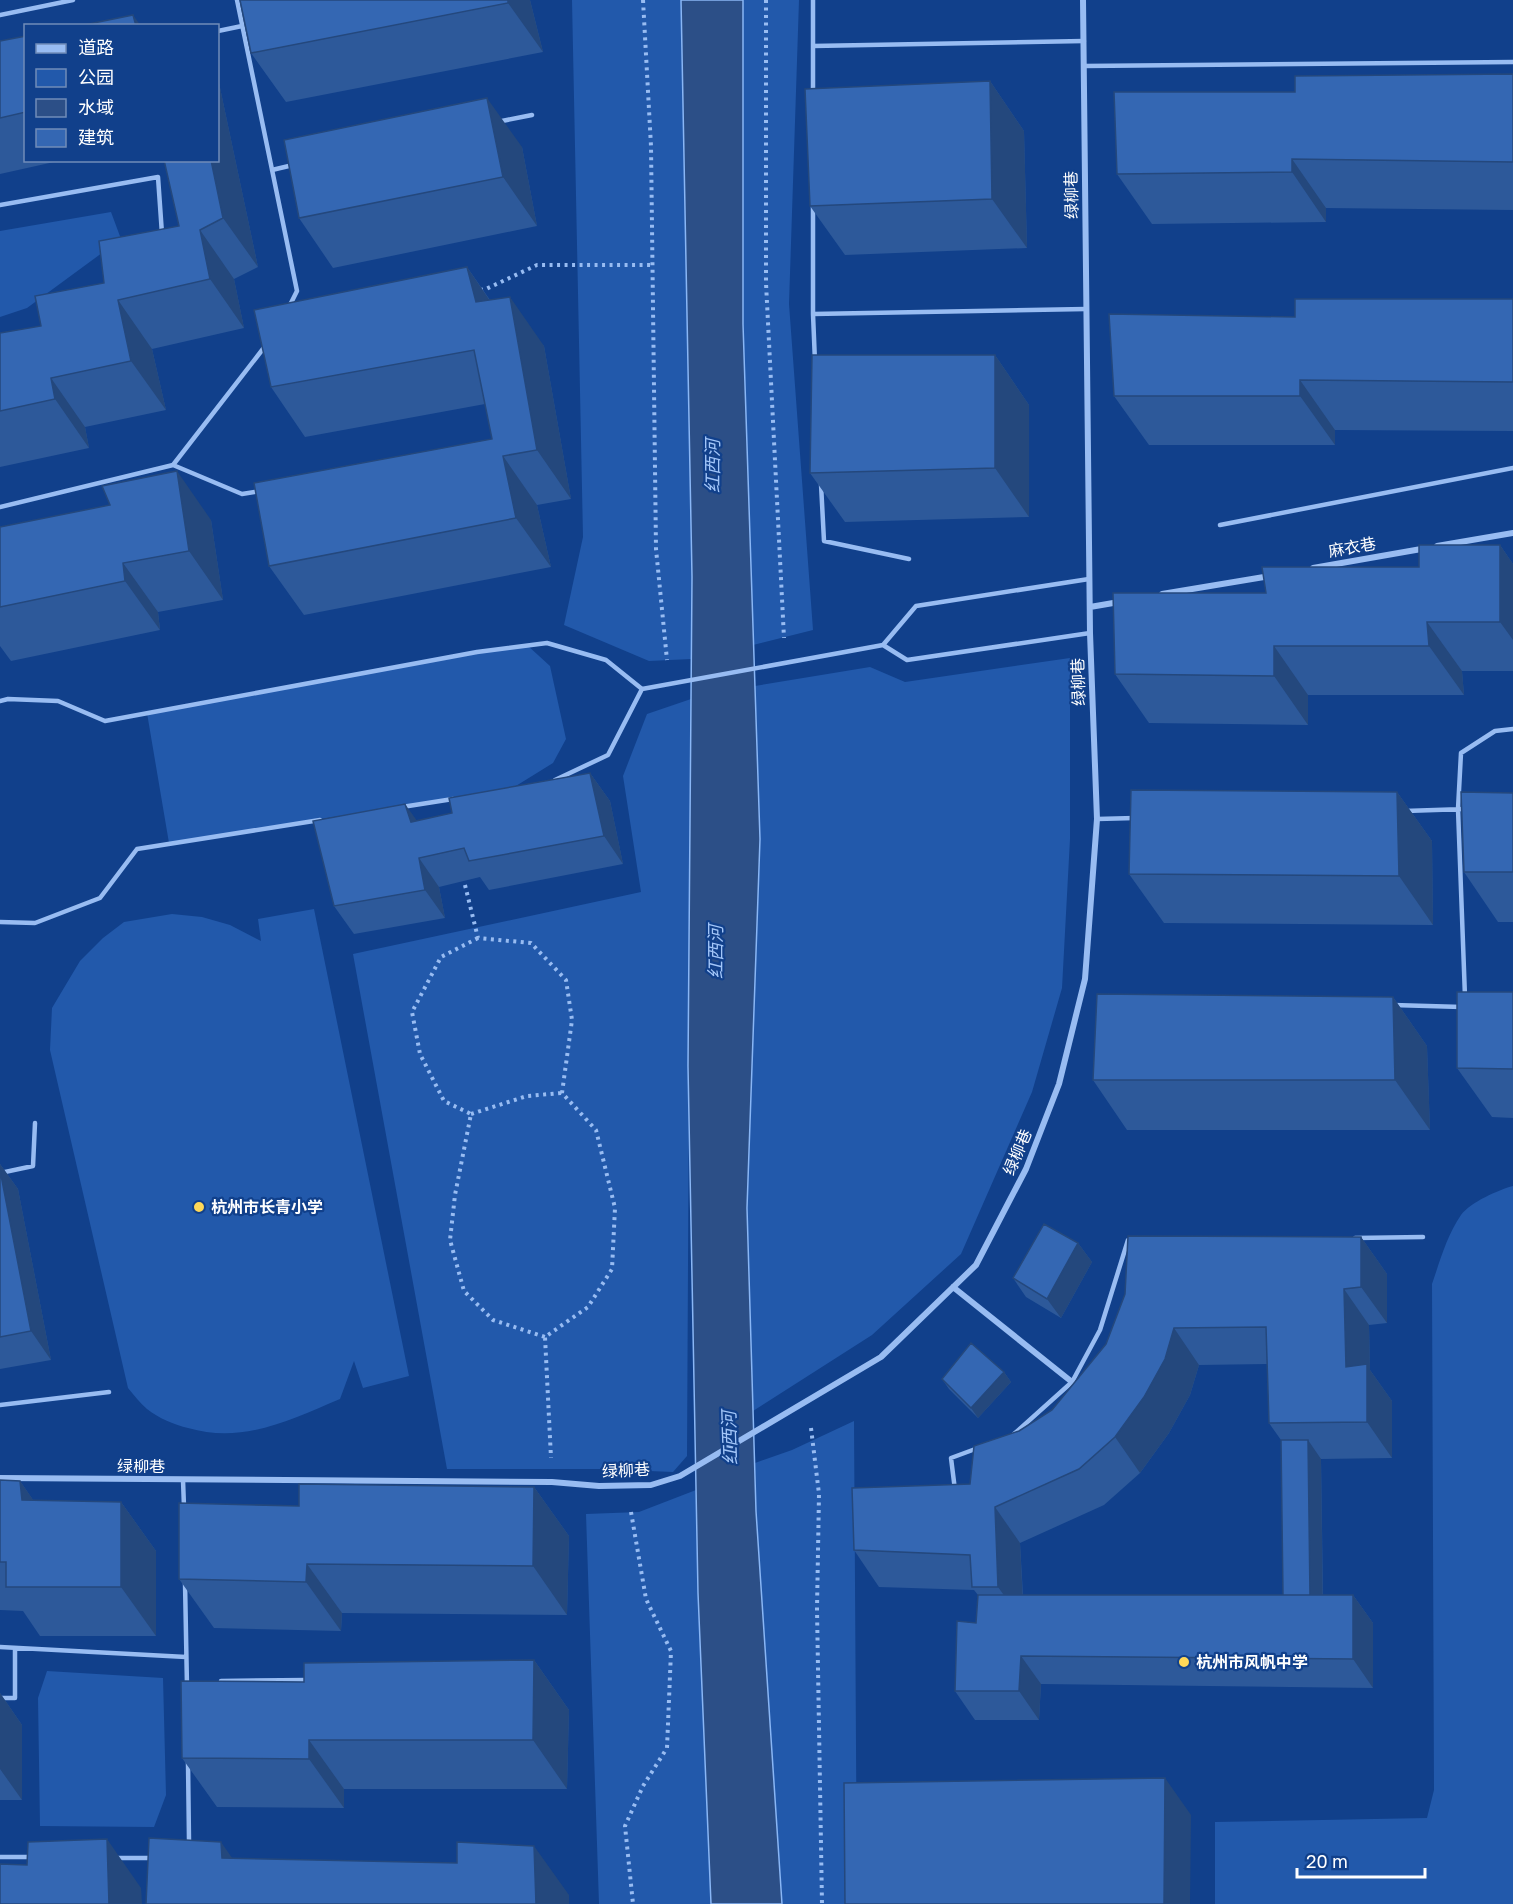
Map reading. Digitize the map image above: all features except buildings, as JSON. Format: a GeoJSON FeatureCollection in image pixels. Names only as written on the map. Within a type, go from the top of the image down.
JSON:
{"type":"FeatureCollection","features":[{"type":"Feature","properties":{"kind":"street","name":"绿柳巷"},"geometry":{"type":"LineString","coordinates":[[0,1479],[552,1482],[599,1486],[651,1485],[680,1476],[881,1357],[976,1265],[1026,1169],[1059,1084],[1085,979],[1097,819],[1089,579],[1083,0]]}},
{"type":"Feature","properties":{"kind":"street","name":"麻衣巷"},"geometry":{"type":"LineString","coordinates":[[1301,570],[1513,533]]}},
{"type":"Feature","properties":{"kind":"street"},"geometry":{"type":"LineString","coordinates":[[1149,597],[1278,574]]}},
{"type":"Feature","properties":{"kind":"street"},"geometry":{"type":"LineString","coordinates":[[1090,607],[1125,601]]}},
{"type":"Feature","properties":{"kind":"street"},"geometry":{"type":"LineString","coordinates":[[953,1287],[1072,1382]]}},
{"type":"Feature","properties":{"kind":"lane"},"geometry":{"type":"LineString","coordinates":[[0,15],[73,0]]}},
{"type":"Feature","properties":{"kind":"lane"},"geometry":{"type":"LineString","coordinates":[[237,0],[297,291],[286,311]]}},
{"type":"Feature","properties":{"kind":"lane"},"geometry":{"type":"LineString","coordinates":[[813,0],[813,104]]}},
{"type":"Feature","properties":{"kind":"lane"},"geometry":{"type":"LineString","coordinates":[[219,31],[242,26]]}},
{"type":"Feature","properties":{"kind":"lane"},"geometry":{"type":"LineString","coordinates":[[813,46],[1084,41]]}},
{"type":"Feature","properties":{"kind":"lane"},"geometry":{"type":"LineString","coordinates":[[1084,66],[1513,62]]}},
{"type":"Feature","properties":{"kind":"lane"},"geometry":{"type":"LineString","coordinates":[[486,124],[532,115]]}},
{"type":"Feature","properties":{"kind":"lane"},"geometry":{"type":"LineString","coordinates":[[272,170],[294,165]]}},
{"type":"Feature","properties":{"kind":"lane"},"geometry":{"type":"LineString","coordinates":[[0,205],[158,177],[163,246]]}},
{"type":"Feature","properties":{"kind":"lane"},"geometry":{"type":"LineString","coordinates":[[813,197],[813,314],[816,374]]}},
{"type":"Feature","properties":{"kind":"lane"},"geometry":{"type":"LineString","coordinates":[[813,314],[1086,309]]}},
{"type":"Feature","properties":{"kind":"lane"},"geometry":{"type":"LineString","coordinates":[[172,465],[270,339]]}},
{"type":"Feature","properties":{"kind":"lane"},"geometry":{"type":"LineString","coordinates":[[0,507],[172,465],[242,494],[265,490]]}},
{"type":"Feature","properties":{"kind":"lane"},"geometry":{"type":"LineString","coordinates":[[1220,525],[1513,468]]}},
{"type":"Feature","properties":{"kind":"lane"},"geometry":{"type":"LineString","coordinates":[[821,481],[824,541],[909,560]]}},
{"type":"Feature","properties":{"kind":"lane"},"geometry":{"type":"LineString","coordinates":[[0,702],[8,699],[58,701],[105,721],[477,652],[547,643],[606,660],[642,689],[883,645],[916,606],[1089,579]]}},
{"type":"Feature","properties":{"kind":"lane"},"geometry":{"type":"LineString","coordinates":[[883,645],[907,660],[1090,633]]}},
{"type":"Feature","properties":{"kind":"lane"},"geometry":{"type":"LineString","coordinates":[[547,784],[608,755],[642,689]]}},
{"type":"Feature","properties":{"kind":"lane"},"geometry":{"type":"LineString","coordinates":[[1383,1005],[1466,1007],[1458,809],[1461,753],[1495,731],[1513,729]]}},
{"type":"Feature","properties":{"kind":"lane"},"geometry":{"type":"LineString","coordinates":[[398,807],[455,798]]}},
{"type":"Feature","properties":{"kind":"lane"},"geometry":{"type":"LineString","coordinates":[[1400,811],[1469,809]]}},
{"type":"Feature","properties":{"kind":"lane"},"geometry":{"type":"LineString","coordinates":[[0,922],[35,923],[100,898],[137,849],[329,818]]}},
{"type":"Feature","properties":{"kind":"lane"},"geometry":{"type":"LineString","coordinates":[[1097,819],[1144,818]]}},
{"type":"Feature","properties":{"kind":"lane"},"geometry":{"type":"LineString","coordinates":[[0,1173],[33,1166],[35,1123]]}},
{"type":"Feature","properties":{"kind":"lane"},"geometry":{"type":"LineString","coordinates":[[1352,1238],[1423,1238]]}},
{"type":"Feature","properties":{"kind":"lane"},"geometry":{"type":"LineString","coordinates":[[1006,1437],[1016,1433],[1072,1382],[1100,1330],[1128,1240],[1140,1239]]}},
{"type":"Feature","properties":{"kind":"lane"},"geometry":{"type":"LineString","coordinates":[[0,1405],[109,1392]]}},
{"type":"Feature","properties":{"kind":"lane"},"geometry":{"type":"LineString","coordinates":[[955,1492],[951,1458],[984,1446]]}},
{"type":"Feature","properties":{"kind":"lane"},"geometry":{"type":"LineString","coordinates":[[183,1480],[184,1515]]}},
{"type":"Feature","properties":{"kind":"lane"},"geometry":{"type":"LineString","coordinates":[[185,1574],[187,1693]]}},
{"type":"Feature","properties":{"kind":"lane"},"geometry":{"type":"LineString","coordinates":[[0,1647],[186,1657]]}},
{"type":"Feature","properties":{"kind":"lane"},"geometry":{"type":"LineString","coordinates":[[0,1698],[15,1698],[15,1648]]}},
{"type":"Feature","properties":{"kind":"lane"},"geometry":{"type":"LineString","coordinates":[[210,1682],[316,1680]]}},
{"type":"Feature","properties":{"kind":"lane"},"geometry":{"type":"LineString","coordinates":[[187,1682],[198,1682]]}},
{"type":"Feature","properties":{"kind":"lane"},"geometry":{"type":"LineString","coordinates":[[182,1846],[189,1840],[188,1761]]}},
{"type":"Feature","properties":{"kind":"lane"},"geometry":{"type":"LineString","coordinates":[[0,1857],[36,1857]]}},
{"type":"Feature","properties":{"kind":"lane"},"geometry":{"type":"LineString","coordinates":[[107,1858],[154,1858]]}},
{"type":"Feature","properties":{"kind":"path"},"geometry":{"type":"LineString","coordinates":[[643,0],[651,146],[656,549],[670,684]]}},
{"type":"Feature","properties":{"kind":"path"},"geometry":{"type":"LineString","coordinates":[[766,0],[766,283],[785,663]]}},
{"type":"Feature","properties":{"kind":"path"},"geometry":{"type":"LineString","coordinates":[[476,290],[486,289],[537,265],[653,265]]}},
{"type":"Feature","properties":{"kind":"path"},"geometry":{"type":"LineString","coordinates":[[465,885],[478,938]]}},
{"type":"Feature","properties":{"kind":"path"},"geometry":{"type":"LineString","coordinates":[[478,938],[531,943],[566,980],[572,1020],[562,1093],[527,1096],[471,1114],[444,1101],[420,1054],[412,1012],[441,957],[478,938]]}},
{"type":"Feature","properties":{"kind":"path"},"geometry":{"type":"LineString","coordinates":[[545,1337],[588,1307],[612,1269],[615,1208],[596,1130],[562,1093]]}},
{"type":"Feature","properties":{"kind":"path"},"geometry":{"type":"LineString","coordinates":[[471,1114],[455,1195],[450,1240],[464,1291],[494,1320],[545,1337]]}},
{"type":"Feature","properties":{"kind":"path"},"geometry":{"type":"LineString","coordinates":[[545,1337],[552,1482]]}},
{"type":"Feature","properties":{"kind":"path"},"geometry":{"type":"LineString","coordinates":[[808,1401],[819,1494],[818,1610],[822,1904]]}},
{"type":"Feature","properties":{"kind":"path"},"geometry":{"type":"LineString","coordinates":[[627,1485],[646,1599],[671,1651],[667,1748],[643,1786],[625,1826],[633,1904]]}},
{"type":"Feature","properties":{"kind":"green space"},"geometry":{"type":"Polygon","coordinates":[[[572,0],[681,0],[692,577],[691,659],[649,661],[564,625],[583,537],[572,0]]]}},
{"type":"Feature","properties":{"kind":"green space"},"geometry":{"type":"Polygon","coordinates":[[[743,0],[799,0],[789,304],[813,630],[753,645],[743,324],[743,0]]]}},
{"type":"Feature","properties":{"kind":"green space"},"geometry":{"type":"Polygon","coordinates":[[[111,212],[121,239],[27,308],[0,317],[0,231],[111,212]]]}},
{"type":"Feature","properties":{"kind":"green space"},"geometry":{"type":"Polygon","coordinates":[[[527,645],[550,666],[566,739],[553,763],[511,789],[169,843],[147,713],[527,645]]]}},
{"type":"Feature","properties":{"kind":"green space"},"geometry":{"type":"Polygon","coordinates":[[[1070,658],[1070,839],[1062,988],[1032,1092],[961,1254],[872,1335],[753,1411],[747,1208],[760,839],[755,686],[870,667],[905,682],[1070,658]]]}},
{"type":"Feature","properties":{"kind":"green space"},"geometry":{"type":"Polygon","coordinates":[[[691,699],[687,1456],[673,1472],[602,1469],[447,1469],[353,954],[641,892],[623,776],[647,714],[691,699]]]}},
{"type":"Feature","properties":{"kind":"green space","name":"杭州市长青小学"},"geometry":{"type":"Polygon","coordinates":[[[314,909],[409,1376],[363,1388],[354,1361],[340,1399],[303,1415],[247,1431],[208,1432],[188,1428],[167,1421],[151,1412],[128,1388],[50,1050],[52,1008],[80,961],[103,938],[124,922],[172,914],[202,917],[230,925],[261,941],[258,919],[314,909]]]}},
{"type":"Feature","properties":{"kind":"green space"},"geometry":{"type":"Polygon","coordinates":[[[1513,1186],[1513,1904],[1215,1904],[1215,1822],[1427,1818],[1434,1790],[1432,1284],[1448,1240],[1465,1210],[1485,1197],[1513,1186]]]}},
{"type":"Feature","properties":{"kind":"green space"},"geometry":{"type":"Polygon","coordinates":[[[854,1421],[857,1904],[782,1904],[756,1511],[755,1463],[792,1450],[854,1421]]]}},
{"type":"Feature","properties":{"kind":"green space"},"geometry":{"type":"Polygon","coordinates":[[[696,1490],[711,1904],[599,1904],[586,1514],[639,1512],[696,1490]]]}},
{"type":"Feature","properties":{"kind":"green space"},"geometry":{"type":"Polygon","coordinates":[[[47,1671],[163,1678],[166,1795],[154,1827],[40,1826],[38,1698],[47,1671]]]}},
{"type":"Feature","properties":{"kind":"water","name":"红西河"},"geometry":{"type":"Polygon","coordinates":[[[681,0],[743,0],[743,324],[760,839],[747,1208],[756,1511],[782,1904],[711,1904],[698,1593],[688,1066],[692,577],[681,0]]]}},
{"type":"Feature","properties":{"kind":"place","name":"杭州市长青小学"},"geometry":{"type":"Point","coordinates":[199,1207]}},
{"type":"Feature","properties":{"kind":"place","name":"杭州市风帆中学"},"geometry":{"type":"Point","coordinates":[1184,1662]}}]}
